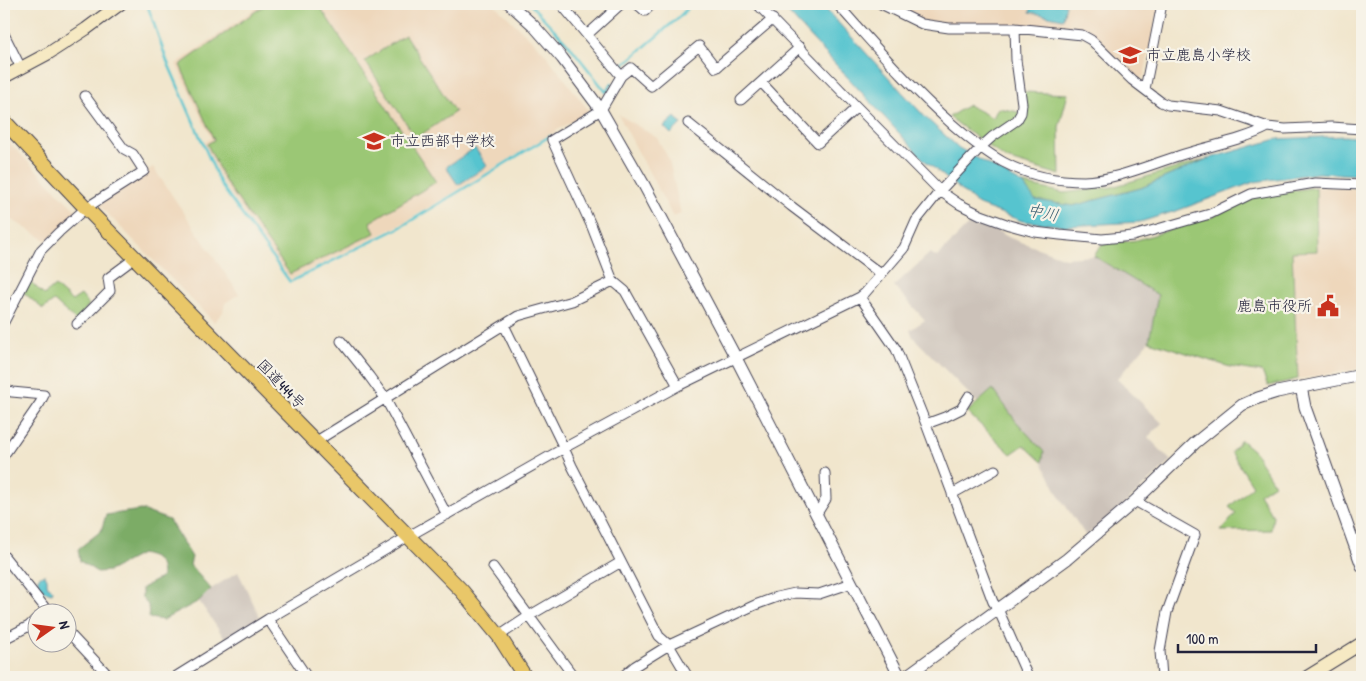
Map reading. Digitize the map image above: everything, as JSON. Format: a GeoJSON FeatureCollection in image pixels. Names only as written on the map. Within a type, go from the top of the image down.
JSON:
{"type":"FeatureCollection","features":[{"type":"Feature","properties":{"kind":"highway","name":"国道444号"},"geometry":{"type":"LineString","coordinates":[[4,121],[86,208],[462,591],[499,636],[525,677]]}},
{"type":"Feature","properties":{"kind":"main road"},"geometry":{"type":"LineString","coordinates":[[4,77],[49,53],[120,4]]}},
{"type":"Feature","properties":{"kind":"main road"},"geometry":{"type":"LineString","coordinates":[[1307,677],[1362,643]]}},
{"type":"Feature","properties":{"kind":"street"},"geometry":{"type":"LineString","coordinates":[[510,4],[533,24],[602,110],[736,358],[900,677]]}},
{"type":"Feature","properties":{"kind":"street"},"geometry":{"type":"LineString","coordinates":[[561,4],[622,76]]}},
{"type":"Feature","properties":{"kind":"street"},"geometry":{"type":"LineString","coordinates":[[587,35],[621,4]]}},
{"type":"Feature","properties":{"kind":"street"},"geometry":{"type":"LineString","coordinates":[[637,4],[645,11],[652,4]]}},
{"type":"Feature","properties":{"kind":"street"},"geometry":{"type":"LineString","coordinates":[[757,4],[940,191],[959,204],[1009,226],[1060,236],[1102,239],[1133,236],[1210,214],[1251,194],[1315,183],[1362,185]]}},
{"type":"Feature","properties":{"kind":"street"},"geometry":{"type":"LineString","coordinates":[[837,4],[929,104],[981,147],[1004,163],[1027,172],[1054,179],[1084,181],[1118,175],[1257,133],[1268,127]]}},
{"type":"Feature","properties":{"kind":"street"},"geometry":{"type":"LineString","coordinates":[[881,4],[922,24],[949,28],[1015,28],[1082,35],[1091,40],[1132,80],[1168,105],[1220,111],[1268,127],[1362,129]]}},
{"type":"Feature","properties":{"kind":"street"},"geometry":{"type":"LineString","coordinates":[[1145,90],[1162,4]]}},
{"type":"Feature","properties":{"kind":"street"},"geometry":{"type":"LineString","coordinates":[[678,386],[625,291],[613,281],[592,227],[552,140],[602,110],[622,76],[631,68],[651,86],[699,46],[716,68],[773,19]]}},
{"type":"Feature","properties":{"kind":"street"},"geometry":{"type":"LineString","coordinates":[[175,677],[268,619],[564,448],[678,386],[860,297],[904,248],[916,221],[940,191],[981,147],[1017,120],[1021,113],[1022,104],[1016,60],[1015,28]]}},
{"type":"Feature","properties":{"kind":"street"},"geometry":{"type":"LineString","coordinates":[[4,34],[21,68]]}},
{"type":"Feature","properties":{"kind":"street"},"geometry":{"type":"LineString","coordinates":[[741,100],[800,47]]}},
{"type":"Feature","properties":{"kind":"street"},"geometry":{"type":"LineString","coordinates":[[761,82],[818,143],[857,107]]}},
{"type":"Feature","properties":{"kind":"street"},"geometry":{"type":"LineString","coordinates":[[4,320],[41,250],[86,208],[144,171],[133,154],[124,149],[85,96]]}},
{"type":"Feature","properties":{"kind":"street"},"geometry":{"type":"LineString","coordinates":[[688,123],[791,206],[881,274]]}},
{"type":"Feature","properties":{"kind":"street"},"geometry":{"type":"LineString","coordinates":[[77,324],[110,291],[108,278],[135,258]]}},
{"type":"Feature","properties":{"kind":"street"},"geometry":{"type":"LineString","coordinates":[[315,442],[518,316],[572,301],[592,293],[613,281]]}},
{"type":"Feature","properties":{"kind":"street"},"geometry":{"type":"LineString","coordinates":[[860,297],[896,349],[993,602],[1028,677]]}},
{"type":"Feature","properties":{"kind":"street"},"geometry":{"type":"LineString","coordinates":[[504,325],[572,466],[659,636],[669,645],[688,677]]}},
{"type":"Feature","properties":{"kind":"street"},"geometry":{"type":"LineString","coordinates":[[341,341],[370,376],[385,398],[448,515]]}},
{"type":"Feature","properties":{"kind":"street"},"geometry":{"type":"LineString","coordinates":[[905,677],[1067,559],[1136,501],[1195,443],[1242,405],[1277,392],[1362,375]]}},
{"type":"Feature","properties":{"kind":"street"},"geometry":{"type":"LineString","coordinates":[[1301,387],[1305,407],[1362,566]]}},
{"type":"Feature","properties":{"kind":"street"},"geometry":{"type":"LineString","coordinates":[[4,389],[12,392],[44,395],[4,455]]}},
{"type":"Feature","properties":{"kind":"street"},"geometry":{"type":"LineString","coordinates":[[926,424],[962,409],[969,396]]}},
{"type":"Feature","properties":{"kind":"street"},"geometry":{"type":"LineString","coordinates":[[952,494],[995,470]]}},
{"type":"Feature","properties":{"kind":"street"},"geometry":{"type":"LineString","coordinates":[[816,515],[826,499],[825,474]]}},
{"type":"Feature","properties":{"kind":"street"},"geometry":{"type":"LineString","coordinates":[[1136,501],[1195,536],[1167,612],[1160,651],[1162,677]]}},
{"type":"Feature","properties":{"kind":"street"},"geometry":{"type":"LineString","coordinates":[[4,556],[40,604]]}},
{"type":"Feature","properties":{"kind":"street"},"geometry":{"type":"LineString","coordinates":[[499,636],[529,616],[621,562]]}},
{"type":"Feature","properties":{"kind":"street"},"geometry":{"type":"LineString","coordinates":[[493,566],[574,677]]}},
{"type":"Feature","properties":{"kind":"street"},"geometry":{"type":"LineString","coordinates":[[622,677],[635,666],[669,645],[755,604],[795,593],[818,594],[852,584]]}},
{"type":"Feature","properties":{"kind":"street"},"geometry":{"type":"LineString","coordinates":[[268,619],[307,677]]}},
{"type":"Feature","properties":{"kind":"street"},"geometry":{"type":"LineString","coordinates":[[4,639],[28,627]]}},
{"type":"Feature","properties":{"kind":"street"},"geometry":{"type":"LineString","coordinates":[[78,643],[110,677]]}},
{"type":"Feature","properties":{"kind":"shaded area","name":"市立西部中学校"},"geometry":{"type":"Polygon","coordinates":[[[262,4],[494,4],[543,51],[589,111],[398,226],[290,280],[223,183],[204,143],[211,138],[176,64],[262,4]]]}},
{"type":"Feature","properties":{"kind":"shaded area","name":"市立鹿島小学校"},"geometry":{"type":"Polygon","coordinates":[[[896,4],[1159,4],[1144,76],[1139,79],[1133,76],[1091,34],[1082,31],[922,21],[896,4]]]}},
{"type":"Feature","properties":{"kind":"shaded area"},"geometry":{"type":"Polygon","coordinates":[[[618,114],[657,138],[669,159],[681,214],[673,217],[618,114]]]}},
{"type":"Feature","properties":{"kind":"shaded area"},"geometry":{"type":"Polygon","coordinates":[[[4,137],[78,213],[47,241],[4,215],[4,137]]]}},
{"type":"Feature","properties":{"kind":"shaded area"},"geometry":{"type":"Polygon","coordinates":[[[153,167],[239,294],[225,303],[223,312],[214,322],[98,204],[153,167]]]}},
{"type":"Feature","properties":{"kind":"shaded area"},"geometry":{"type":"Polygon","coordinates":[[[1316,187],[1362,189],[1362,368],[1298,379],[1292,252],[1317,250],[1316,187]]]}},
{"type":"Feature","properties":{"kind":"shaded area"},"geometry":{"type":"Polygon","coordinates":[[[975,218],[1010,238],[1065,258],[1094,256],[1158,295],[1149,341],[1117,379],[1162,423],[1148,437],[1171,461],[1119,509],[1086,536],[1059,496],[1042,462],[1044,452],[1015,420],[993,389],[977,402],[913,337],[910,330],[925,320],[894,286],[930,253],[937,257],[975,218]]]}},
{"type":"Feature","properties":{"kind":"shaded area"},"geometry":{"type":"Polygon","coordinates":[[[238,572],[260,617],[225,639],[199,601],[211,589],[238,572]]]}},
{"type":"Feature","properties":{"kind":"green space"},"geometry":{"type":"Polygon","coordinates":[[[266,4],[318,4],[436,182],[370,222],[375,233],[290,274],[225,181],[207,144],[214,140],[180,65],[266,4]]]}},
{"type":"Feature","properties":{"kind":"green space"},"geometry":{"type":"Polygon","coordinates":[[[405,35],[455,112],[416,138],[365,61],[405,35]]]}},
{"type":"Feature","properties":{"kind":"green space"},"geometry":{"type":"Polygon","coordinates":[[[1024,92],[1068,94],[1059,127],[1060,175],[1006,159],[949,117],[968,105],[993,118],[998,108],[1024,113],[1024,92]]]}},
{"type":"Feature","properties":{"kind":"green space"},"geometry":{"type":"Polygon","coordinates":[[[1207,159],[1141,188],[1073,206],[1034,200],[1023,184],[1064,193],[1112,187],[1207,159]]]}},
{"type":"Feature","properties":{"kind":"green space"},"geometry":{"type":"Polygon","coordinates":[[[1316,187],[1317,251],[1292,252],[1298,379],[1268,386],[1262,372],[1230,367],[1149,341],[1158,295],[1094,256],[1102,244],[1137,240],[1212,217],[1252,197],[1316,187]]]}},
{"type":"Feature","properties":{"kind":"green space"},"geometry":{"type":"Polygon","coordinates":[[[27,278],[44,295],[55,286],[72,301],[81,295],[89,305],[76,321],[54,301],[43,309],[22,291],[27,278]]]}},
{"type":"Feature","properties":{"kind":"green space"},"geometry":{"type":"Polygon","coordinates":[[[993,389],[1015,420],[1044,452],[1042,462],[1024,445],[1011,454],[967,412],[993,389]]]}},
{"type":"Feature","properties":{"kind":"green space"},"geometry":{"type":"Polygon","coordinates":[[[1241,440],[1254,451],[1274,484],[1259,494],[1273,516],[1271,530],[1221,531],[1236,513],[1229,507],[1253,486],[1231,452],[1241,440]]]}},
{"type":"Feature","properties":{"kind":"green space"},"geometry":{"type":"Polygon","coordinates":[[[141,510],[169,520],[192,557],[190,565],[211,589],[199,601],[163,620],[149,618],[148,605],[142,598],[142,588],[162,577],[161,567],[157,561],[141,554],[109,571],[97,572],[80,561],[78,549],[101,531],[106,515],[141,510]]]}},
{"type":"Feature","properties":{"kind":"water","name":"中川"},"geometry":{"type":"Polygon","coordinates":[[[780,4],[821,4],[926,118],[959,148],[1023,184],[1035,200],[1073,206],[1141,188],[1207,159],[1277,139],[1345,136],[1362,138],[1362,175],[1319,173],[1254,182],[1179,210],[1140,222],[1065,226],[1022,221],[979,205],[923,159],[780,4]]]}},
{"type":"Feature","properties":{"kind":"water"},"geometry":{"type":"Polygon","coordinates":[[[1032,4],[1066,4],[1063,19],[1030,12],[1032,4]]]}},
{"type":"Feature","properties":{"kind":"water"},"geometry":{"type":"Polygon","coordinates":[[[675,117],[681,124],[671,134],[664,127],[675,117]]]}},
{"type":"Feature","properties":{"kind":"water"},"geometry":{"type":"Polygon","coordinates":[[[475,148],[487,166],[458,185],[446,167],[475,148]]]}},
{"type":"Feature","properties":{"kind":"water"},"geometry":{"type":"Polygon","coordinates":[[[45,575],[48,587],[53,591],[52,593],[44,591],[38,582],[38,578],[45,575]]]}},
{"type":"Feature","properties":{"kind":"waterway"},"geometry":{"type":"LineString","coordinates":[[147,4],[167,61],[221,185],[290,282],[399,228],[550,136]]}},
{"type":"Feature","properties":{"kind":"waterway"},"geometry":{"type":"LineString","coordinates":[[530,4],[569,45],[606,92],[612,83]]}},
{"type":"Feature","properties":{"kind":"waterway"},"geometry":{"type":"LineString","coordinates":[[621,67],[692,4]]}},
{"type":"Feature","properties":{"kind":"place","name":"市立鹿島小学校"},"geometry":{"type":"Point","coordinates":[1130,55]}},
{"type":"Feature","properties":{"kind":"place","name":"市立西部中学校"},"geometry":{"type":"Point","coordinates":[374,141]}},
{"type":"Feature","properties":{"kind":"place","name":"鹿島市役所"},"geometry":{"type":"Point","coordinates":[1328,306]}}]}
